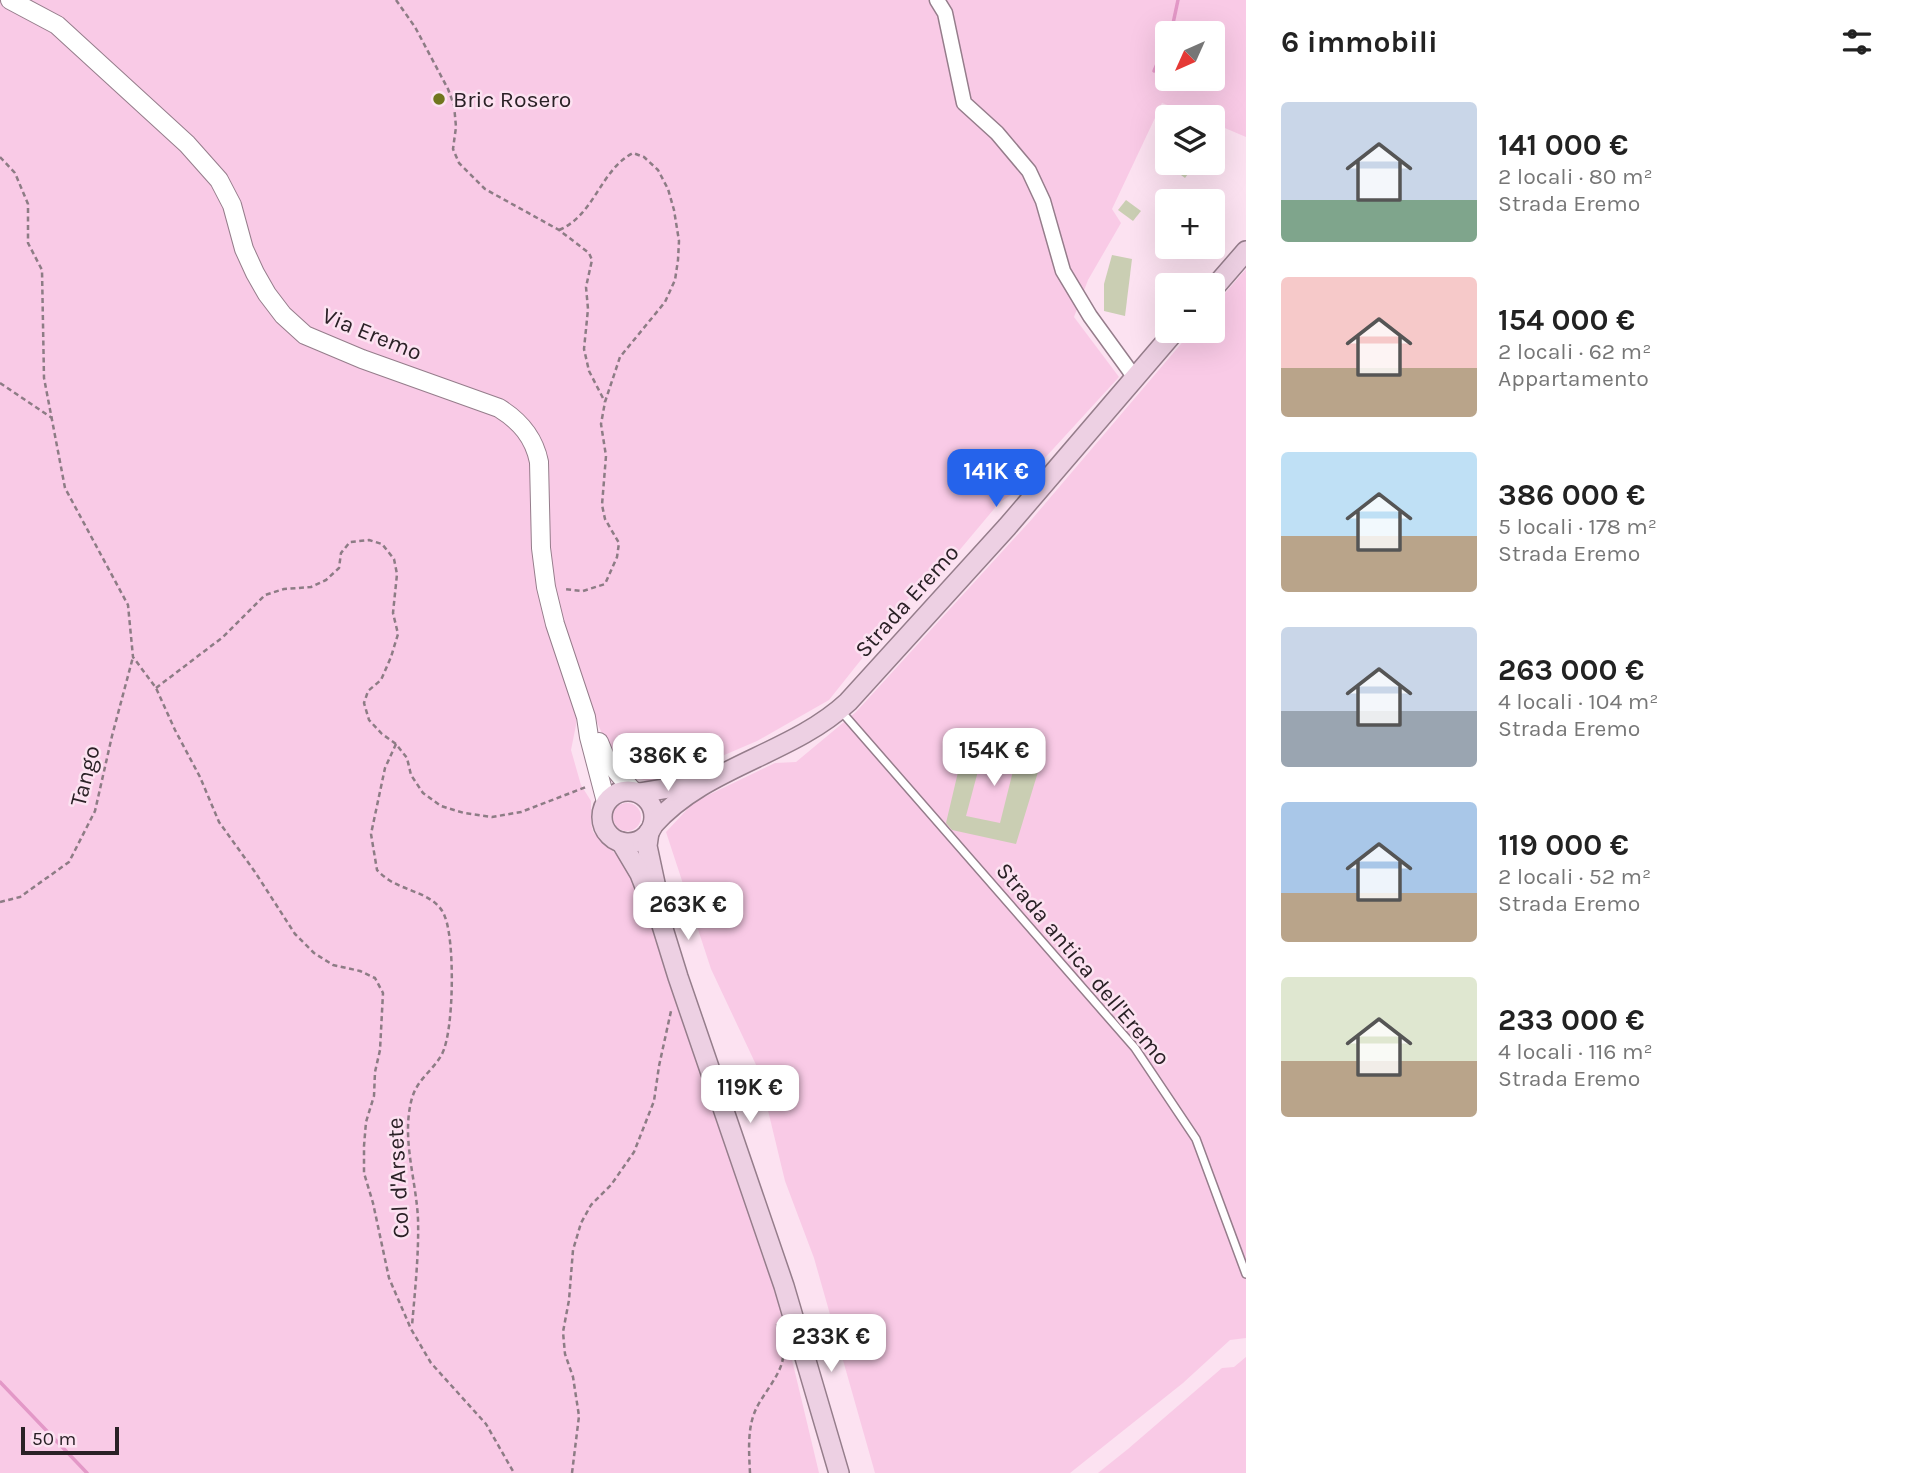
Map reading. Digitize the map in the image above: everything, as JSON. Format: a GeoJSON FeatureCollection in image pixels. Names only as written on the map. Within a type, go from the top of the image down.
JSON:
{"type":"FeatureCollection","features":[{"type":"Feature","properties":{"kind":"main road"},"geometry":{"type":"LineString","coordinates":[[1225,275],[1246,251]]}},
{"type":"Feature","properties":{"kind":"main road","name":"Strada Eremo"},"geometry":{"type":"LineString","coordinates":[[651,828],[662,814],[708,782],[784,745],[839,710],[1007,527],[1165,343]]}},
{"type":"Feature","properties":{"kind":"main road","name":"Strada Eremo"},"geometry":{"type":"LineString","coordinates":[[636,792],[708,782]]}},
{"type":"Feature","properties":{"kind":"main road"},"geometry":{"type":"LineString","coordinates":[[651,828],[638,841],[621,842],[614,839],[603,826],[602,810],[611,796],[619,792],[636,792],[650,803],[653,810],[651,828],[647,846],[661,908],[660,919]]}},
{"type":"Feature","properties":{"kind":"main road"},"geometry":{"type":"LineString","coordinates":[[621,842],[640,874],[660,919],[784,1286],[839,1473]]}},
{"type":"Feature","properties":{"kind":"street","name":"Via Eremo"},"geometry":{"type":"LineString","coordinates":[[10,0],[57,24],[187,144],[219,180],[232,205],[244,249],[255,273],[283,315],[305,335],[362,359],[499,408],[513,416],[528,433],[536,448],[539,462],[541,548],[546,587],[555,624],[586,717],[606,759],[636,792]]}},
{"type":"Feature","properties":{"kind":"street"},"geometry":{"type":"LineString","coordinates":[[936,0],[945,12],[964,103],[997,133],[1029,171],[1043,201],[1063,271],[1090,316],[1135,378]]}},
{"type":"Feature","properties":{"kind":"street","name":"Via Eremo"},"geometry":{"type":"LineString","coordinates":[[586,717],[606,802]]}},
{"type":"Feature","properties":{"kind":"lane","name":"Strada antica dell'Eremo"},"geometry":{"type":"LineString","coordinates":[[839,710],[1135,1048],[1196,1139],[1246,1274]]}},
{"type":"Feature","properties":{"kind":"path"},"geometry":{"type":"LineString","coordinates":[[396,0],[415,27],[448,89],[454,105],[456,127],[453,149],[459,163],[485,189],[559,230],[589,253],[592,260],[586,287],[588,309],[584,349],[589,371],[605,402]]}},
{"type":"Feature","properties":{"kind":"path"},"geometry":{"type":"LineString","coordinates":[[546,587],[583,591],[605,584],[617,557],[619,543],[605,519],[603,505],[606,456],[601,424],[605,402],[620,357],[665,302],[675,280],[679,241],[668,189],[658,170],[644,157],[633,153],[620,159],[582,214],[569,226],[559,230]]}},
{"type":"Feature","properties":{"kind":"path"},"geometry":{"type":"LineString","coordinates":[[0,157],[15,173],[28,204],[28,243],[42,271],[44,378],[65,488],[128,605],[133,657],[156,688],[219,822],[295,934],[314,953],[333,965],[360,971],[375,978],[383,993],[380,1050],[364,1146],[365,1173],[389,1278],[411,1329],[431,1363],[486,1424],[514,1473]]}},
{"type":"Feature","properties":{"kind":"path"},"geometry":{"type":"LineString","coordinates":[[0,383],[52,418]]}},
{"type":"Feature","properties":{"kind":"path"},"geometry":{"type":"LineString","coordinates":[[156,688],[223,636],[265,595],[284,589],[311,587],[326,580],[339,568],[341,553],[350,542],[369,540],[382,544],[394,559],[397,574],[393,613],[398,634],[381,680],[368,691],[363,703],[369,720],[396,744],[407,758],[411,775],[422,793],[441,806],[492,817],[521,812],[588,786]]}},
{"type":"Feature","properties":{"kind":"path","name":"Tango"},"geometry":{"type":"LineString","coordinates":[[0,902],[20,897],[69,862],[95,811],[133,657]]}},
{"type":"Feature","properties":{"kind":"path","name":"Col d'Arsete"},"geometry":{"type":"LineString","coordinates":[[396,744],[385,768],[371,834],[377,870],[387,879],[435,903],[445,915],[451,956],[447,1040],[441,1056],[417,1083],[408,1117],[407,1142],[418,1221],[411,1329]]}},
{"type":"Feature","properties":{"kind":"path"},"geometry":{"type":"LineString","coordinates":[[572,1473],[579,1416],[573,1377],[565,1354],[563,1332],[573,1251],[581,1223],[591,1205],[611,1185],[634,1152],[654,1101],[673,1003]]}},
{"type":"Feature","properties":{"kind":"path"},"geometry":{"type":"LineString","coordinates":[[750,1473],[748,1460],[751,1424],[783,1356],[776,1321]]}},
{"type":"Feature","properties":{"kind":"shaded area"},"geometry":{"type":"Polygon","coordinates":[[[0,0],[1246,0],[1246,137],[1225,128],[1225,105],[1155,105],[1155,118],[1112,209],[1121,223],[1088,280],[1074,317],[1119,377],[1011,495],[999,503],[942,571],[902,604],[829,700],[757,741],[687,771],[684,780],[646,781],[626,769],[613,754],[594,714],[565,634],[577,708],[571,750],[581,785],[591,801],[593,832],[629,867],[646,908],[772,1276],[819,1473],[0,1473],[0,0]]]}},
{"type":"Feature","properties":{"kind":"shaded area"},"geometry":{"type":"Polygon","coordinates":[[[1246,269],[1246,1338],[1230,1340],[1183,1383],[1070,1473],[875,1473],[814,1258],[785,1181],[758,1069],[711,969],[666,832],[694,802],[775,763],[796,762],[856,712],[1032,519],[1182,343],[1225,343],[1225,293],[1246,269]]]}},
{"type":"Feature","properties":{"kind":"shaded area"},"geometry":{"type":"Polygon","coordinates":[[[627,803],[637,807],[641,817],[637,827],[627,831],[617,827],[613,817],[617,807],[627,803]]]}},
{"type":"Feature","properties":{"kind":"shaded area"},"geometry":{"type":"Polygon","coordinates":[[[1246,1357],[1246,1473],[1098,1473],[1222,1368],[1234,1367],[1246,1357]]]}},
{"type":"Feature","properties":{"kind":"building"},"geometry":{"type":"Polygon","coordinates":[[[1126,200],[1141,211],[1133,221],[1118,210],[1126,200]]]}},
{"type":"Feature","properties":{"kind":"building"},"geometry":{"type":"Polygon","coordinates":[[[1112,255],[1132,259],[1125,316],[1104,311],[1104,284],[1112,255]]]}},
{"type":"Feature","properties":{"kind":"building"},"geometry":{"type":"Polygon","coordinates":[[[967,734],[1045,749],[1016,844],[952,830],[946,823],[967,734]],[[982,756],[966,816],[1000,823],[1015,763],[982,756]]]}},
{"type":"Feature","properties":{"kind":"waterway"},"geometry":{"type":"LineString","coordinates":[[1174,21],[1178,0]]}},
{"type":"Feature","properties":{"kind":"waterway"},"geometry":{"type":"LineString","coordinates":[[0,1382],[87,1473]]}},
{"type":"Feature","properties":{"kind":"place","name":"Bric Rosero"},"geometry":{"type":"Point","coordinates":[439,99]}}]}
